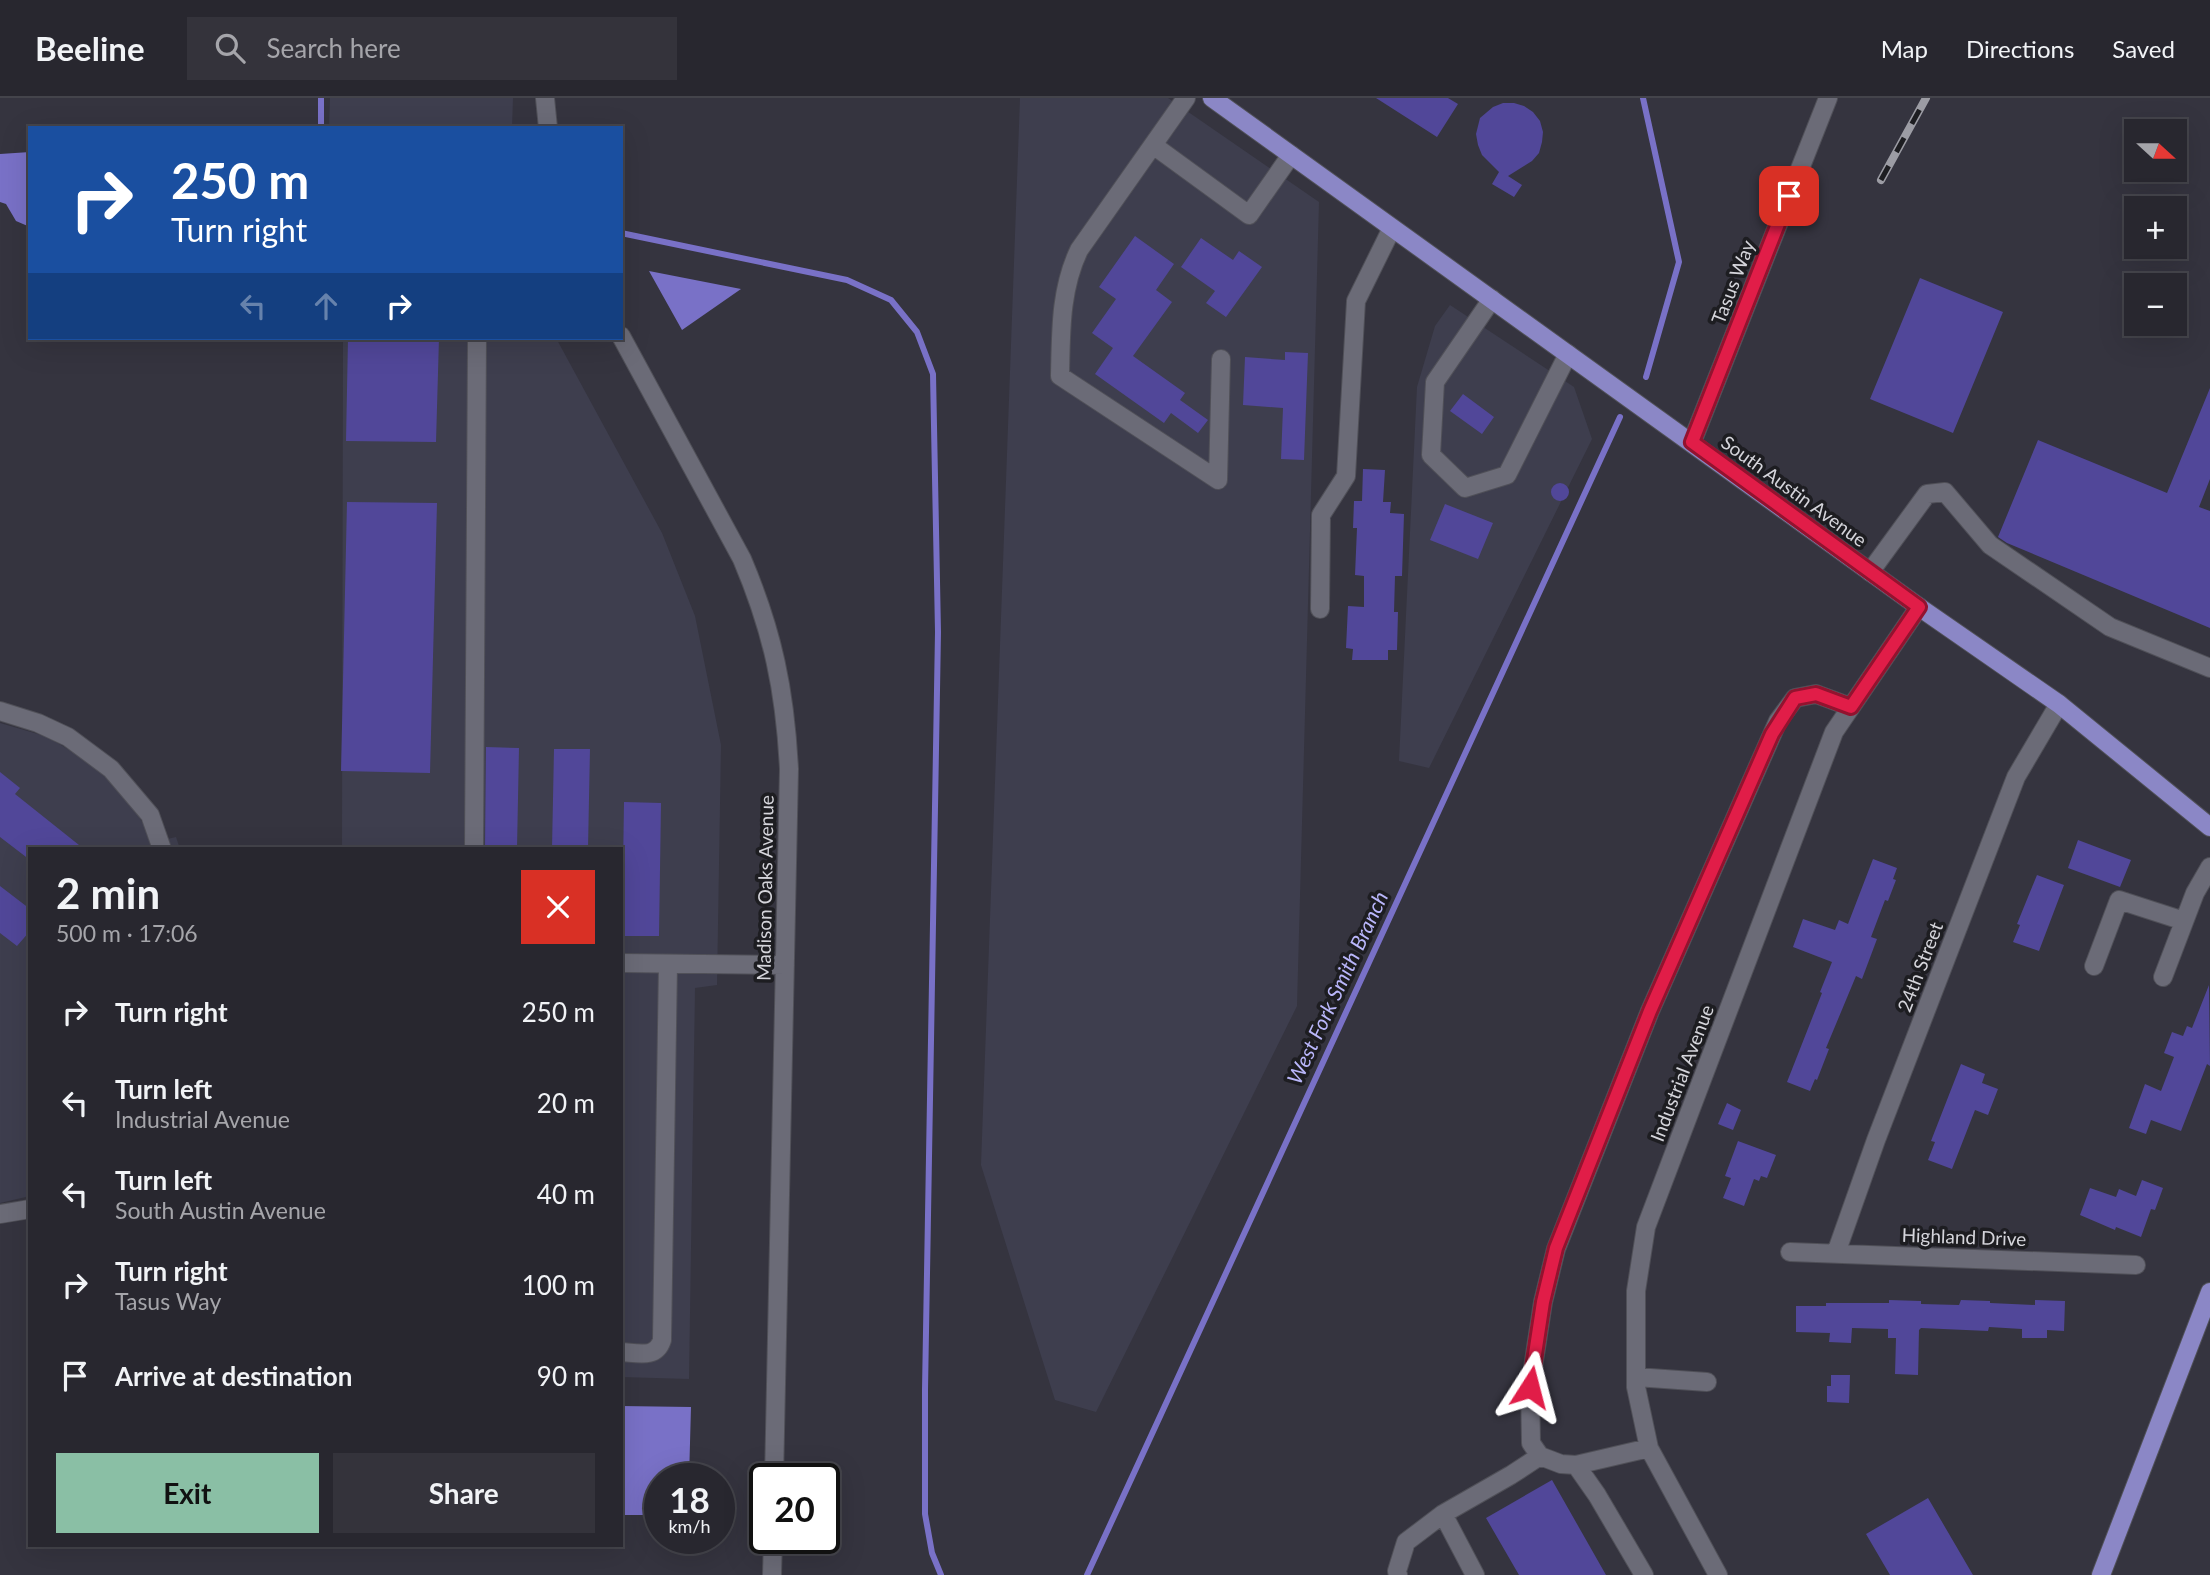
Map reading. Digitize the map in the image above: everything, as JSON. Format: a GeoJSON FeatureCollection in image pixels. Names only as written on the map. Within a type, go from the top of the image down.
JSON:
{"type":"FeatureCollection","features":[{"type":"Feature","properties":{"kind":"main road","name":"South Austin Avenue"},"geometry":{"type":"LineString","coordinates":[[1212,98],[1870,572],[2059,704],[2210,827]]}},
{"type":"Feature","properties":{"kind":"main road"},"geometry":{"type":"LineString","coordinates":[[2101,1575],[2210,1292]]}},
{"type":"Feature","properties":{"kind":"street"},"geometry":{"type":"LineString","coordinates":[[545,98],[548,126]]}},
{"type":"Feature","properties":{"kind":"street"},"geometry":{"type":"LineString","coordinates":[[1186,98],[1079,250],[1070,268],[1061,312],[1060,376],[1218,480],[1221,359]]}},
{"type":"Feature","properties":{"kind":"street","name":"Tasus Way"},"geometry":{"type":"LineString","coordinates":[[1692,442],[1828,98]]}},
{"type":"Feature","properties":{"kind":"street"},"geometry":{"type":"LineString","coordinates":[[1153,145],[1249,215],[1292,155]]}},
{"type":"Feature","properties":{"kind":"street"},"geometry":{"type":"LineString","coordinates":[[1320,609],[1321,515],[1346,476],[1356,301],[1392,228]]}},
{"type":"Feature","properties":{"kind":"street"},"geometry":{"type":"LineString","coordinates":[[1492,299],[1435,382],[1431,455],[1465,488],[1507,475],[1568,354]]}},
{"type":"Feature","properties":{"kind":"street"},"geometry":{"type":"LineString","coordinates":[[474,847],[477,340]]}},
{"type":"Feature","properties":{"kind":"street","name":"Madison Oaks Avenue"},"geometry":{"type":"LineString","coordinates":[[623,340],[742,559],[759,598],[772,639],[787,724],[789,769],[774,1463]]}},
{"type":"Feature","properties":{"kind":"street"},"geometry":{"type":"LineString","coordinates":[[1870,572],[1927,494],[1945,492],[1990,545],[2110,627],[2210,668]]}},
{"type":"Feature","properties":{"kind":"street","name":"Industrial Avenue"},"geometry":{"type":"LineString","coordinates":[[1718,1575],[1649,1448],[1636,1387],[1636,1291],[1646,1227],[1834,732],[1919,607]]}},
{"type":"Feature","properties":{"kind":"street"},"geometry":{"type":"LineString","coordinates":[[1649,1448],[1576,1465],[1561,1464],[1540,1456],[1531,1443],[1530,1387],[1543,1302],[1556,1248],[1650,1011],[1778,721],[1795,698],[1816,694],[1851,707]]}},
{"type":"Feature","properties":{"kind":"street","name":"24th Street"},"geometry":{"type":"LineString","coordinates":[[1836,1253],[1876,1140],[2015,777],[2059,704]]}},
{"type":"Feature","properties":{"kind":"street"},"geometry":{"type":"LineString","coordinates":[[0,711],[38,723],[68,737],[111,769],[150,815],[161,847]]}},
{"type":"Feature","properties":{"kind":"street"},"geometry":{"type":"LineString","coordinates":[[2163,977],[2195,893],[2210,867]]}},
{"type":"Feature","properties":{"kind":"street"},"geometry":{"type":"LineString","coordinates":[[2094,966],[2119,900],[2184,921]]}},
{"type":"Feature","properties":{"kind":"street"},"geometry":{"type":"LineString","coordinates":[[623,963],[785,965]]}},
{"type":"Feature","properties":{"kind":"street"},"geometry":{"type":"LineString","coordinates":[[623,1352],[653,1353],[659,1349],[662,1340],[668,964]]}},
{"type":"Feature","properties":{"kind":"street"},"geometry":{"type":"LineString","coordinates":[[0,1214],[28,1209]]}},
{"type":"Feature","properties":{"kind":"street","name":"Highland Drive"},"geometry":{"type":"LineString","coordinates":[[1790,1252],[2136,1265]]}},
{"type":"Feature","properties":{"kind":"street"},"geometry":{"type":"LineString","coordinates":[[1636,1377],[1707,1382]]}},
{"type":"Feature","properties":{"kind":"street"},"geometry":{"type":"LineString","coordinates":[[1398,1575],[1406,1542],[1443,1514],[1540,1456]]}},
{"type":"Feature","properties":{"kind":"street"},"geometry":{"type":"LineString","coordinates":[[1576,1465],[1644,1575]]}},
{"type":"Feature","properties":{"kind":"street"},"geometry":{"type":"LineString","coordinates":[[1443,1514],[1475,1575]]}},
{"type":"Feature","properties":{"kind":"street"},"geometry":{"type":"LineString","coordinates":[[772,1575],[773,1554]]}},
{"type":"Feature","properties":{"kind":"shaded area"},"geometry":{"type":"Polygon","coordinates":[[[330,98],[513,98],[512,126],[329,126],[330,98]]]}},
{"type":"Feature","properties":{"kind":"shaded area"},"geometry":{"type":"Polygon","coordinates":[[[1020,98],[1168,98],[1319,202],[1297,1006],[1096,1412],[1055,1400],[981,1165],[1020,98]]]}},
{"type":"Feature","properties":{"kind":"shaded area"},"geometry":{"type":"Polygon","coordinates":[[[28,152],[28,226],[16,221],[6,204],[0,202],[0,154],[28,152]]]}},
{"type":"Feature","properties":{"kind":"shaded area"},"geometry":{"type":"Polygon","coordinates":[[[649,271],[741,289],[682,330],[649,271]]]}},
{"type":"Feature","properties":{"kind":"shaded area"},"geometry":{"type":"Polygon","coordinates":[[[1450,305],[1574,387],[1592,439],[1429,768],[1399,761],[1417,387],[1435,326],[1450,305]]]}},
{"type":"Feature","properties":{"kind":"shaded area"},"geometry":{"type":"Polygon","coordinates":[[[343,340],[557,340],[662,533],[695,616],[721,745],[717,985],[695,988],[689,1379],[623,1377],[623,847],[342,847],[343,340]]]}},
{"type":"Feature","properties":{"kind":"shaded area"},"geometry":{"type":"Polygon","coordinates":[[[0,723],[48,737],[100,769],[130,802],[154,842],[176,837],[179,847],[28,847],[28,1196],[0,1203],[0,723]]]}},
{"type":"Feature","properties":{"kind":"shaded area"},"geometry":{"type":"Polygon","coordinates":[[[623,1406],[691,1407],[689,1463],[644,1463],[644,1515],[623,1515],[623,1406]]]}},
{"type":"Feature","properties":{"kind":"building"},"geometry":{"type":"Polygon","coordinates":[[[1376,98],[1448,98],[1458,104],[1437,137],[1376,98]]]}},
{"type":"Feature","properties":{"kind":"building"},"geometry":{"type":"Polygon","coordinates":[[[1503,103],[1524,106],[1533,112],[1540,121],[1543,132],[1539,153],[1532,161],[1508,176],[1522,185],[1514,197],[1492,184],[1499,172],[1482,155],[1476,134],[1480,118],[1493,107],[1503,103]]]}},
{"type":"Feature","properties":{"kind":"building"},"geometry":{"type":"Polygon","coordinates":[[[1135,236],[1174,264],[1156,290],[1172,302],[1133,356],[1185,393],[1180,400],[1208,420],[1198,433],[1171,413],[1164,423],[1095,374],[1113,348],[1092,333],[1116,299],[1099,287],[1135,236]]]}},
{"type":"Feature","properties":{"kind":"building"},"geometry":{"type":"Polygon","coordinates":[[[1201,238],[1233,260],[1239,251],[1262,267],[1226,317],[1206,303],[1215,291],[1181,267],[1201,238]]]}},
{"type":"Feature","properties":{"kind":"building"},"geometry":{"type":"Polygon","coordinates":[[[1920,278],[2003,312],[1953,433],[1870,399],[1920,278]]]}},
{"type":"Feature","properties":{"kind":"building"},"geometry":{"type":"Polygon","coordinates":[[[348,340],[439,340],[436,442],[346,441],[348,340]]]}},
{"type":"Feature","properties":{"kind":"building"},"geometry":{"type":"Polygon","coordinates":[[[1285,352],[1308,353],[1304,460],[1281,459],[1283,408],[1243,405],[1245,357],[1285,360],[1285,352]]]}},
{"type":"Feature","properties":{"kind":"building"},"geometry":{"type":"Polygon","coordinates":[[[2210,388],[2210,479],[2199,507],[2210,511],[2210,628],[1998,537],[2038,440],[2167,493],[2210,388]]]}},
{"type":"Feature","properties":{"kind":"building"},"geometry":{"type":"Polygon","coordinates":[[[1463,394],[1494,417],[1482,434],[1450,411],[1463,394]]]}},
{"type":"Feature","properties":{"kind":"building"},"geometry":{"type":"Polygon","coordinates":[[[1363,469],[1385,470],[1383,502],[1391,502],[1390,513],[1404,514],[1402,576],[1395,576],[1397,650],[1388,650],[1388,660],[1352,660],[1353,649],[1346,648],[1348,606],[1364,607],[1364,576],[1355,575],[1357,528],[1353,528],[1354,501],[1362,501],[1363,469]]]}},
{"type":"Feature","properties":{"kind":"building"},"geometry":{"type":"Polygon","coordinates":[[[1560,483],[1566,486],[1569,492],[1566,498],[1560,501],[1554,498],[1551,492],[1554,486],[1560,483]]]}},
{"type":"Feature","properties":{"kind":"building"},"geometry":{"type":"Polygon","coordinates":[[[347,502],[437,503],[430,773],[341,771],[347,502]]]}},
{"type":"Feature","properties":{"kind":"building"},"geometry":{"type":"Polygon","coordinates":[[[1445,504],[1493,523],[1478,559],[1430,540],[1445,504]]]}},
{"type":"Feature","properties":{"kind":"building"},"geometry":{"type":"Polygon","coordinates":[[[486,747],[519,748],[517,847],[485,847],[486,747]]]}},
{"type":"Feature","properties":{"kind":"building"},"geometry":{"type":"Polygon","coordinates":[[[554,749],[590,749],[588,847],[552,847],[554,749]]]}},
{"type":"Feature","properties":{"kind":"building"},"geometry":{"type":"Polygon","coordinates":[[[0,772],[20,788],[15,794],[81,847],[28,847],[28,858],[0,837],[0,772]]]}},
{"type":"Feature","properties":{"kind":"building"},"geometry":{"type":"Polygon","coordinates":[[[624,802],[661,803],[659,936],[623,936],[624,802]]]}},
{"type":"Feature","properties":{"kind":"building"},"geometry":{"type":"Polygon","coordinates":[[[2078,840],[2131,860],[2120,887],[2068,868],[2078,840]]]}},
{"type":"Feature","properties":{"kind":"building"},"geometry":{"type":"Polygon","coordinates":[[[1873,859],[1897,868],[1893,879],[1896,880],[1871,937],[1877,939],[1862,979],[1856,976],[1826,1048],[1829,1049],[1817,1080],[1815,1079],[1810,1091],[1787,1082],[1832,962],[1793,947],[1803,919],[1835,930],[1839,920],[1848,924],[1873,859]]]}},
{"type":"Feature","properties":{"kind":"building"},"geometry":{"type":"Polygon","coordinates":[[[2037,875],[2064,885],[2039,951],[2013,942],[2020,925],[2017,924],[2037,875]]]}},
{"type":"Feature","properties":{"kind":"building"},"geometry":{"type":"Polygon","coordinates":[[[0,886],[28,907],[28,933],[17,946],[0,933],[0,886]]]}},
{"type":"Feature","properties":{"kind":"building"},"geometry":{"type":"Polygon","coordinates":[[[2209,985],[2210,1066],[2207,1064],[2181,1131],[2151,1120],[2146,1134],[2129,1128],[2145,1084],[2161,1091],[2174,1057],[2164,1053],[2172,1032],[2183,1036],[2187,1026],[2192,1028],[2209,985]]]}},
{"type":"Feature","properties":{"kind":"building"},"geometry":{"type":"Polygon","coordinates":[[[1961,1064],[1985,1074],[1982,1083],[1998,1089],[1988,1115],[1975,1110],[1952,1169],[1928,1160],[1935,1142],[1931,1141],[1961,1064]]]}},
{"type":"Feature","properties":{"kind":"building"},"geometry":{"type":"Polygon","coordinates":[[[1727,1103],[1741,1110],[1733,1130],[1718,1124],[1727,1103]]]}},
{"type":"Feature","properties":{"kind":"building"},"geometry":{"type":"Polygon","coordinates":[[[1738,1141],[1776,1155],[1767,1178],[1761,1176],[1759,1181],[1754,1179],[1744,1206],[1723,1198],[1731,1178],[1725,1176],[1738,1141]]]}},
{"type":"Feature","properties":{"kind":"building"},"geometry":{"type":"Polygon","coordinates":[[[2142,1180],[2163,1188],[2155,1210],[2151,1209],[2141,1237],[2116,1227],[2115,1230],[2080,1215],[2090,1188],[2116,1197],[2119,1189],[2136,1196],[2142,1180]]]}},
{"type":"Feature","properties":{"kind":"building"},"geometry":{"type":"Polygon","coordinates":[[[1889,1300],[1959,1305],[1961,1300],[2035,1305],[2035,1300],[2065,1301],[2064,1331],[2047,1330],[2047,1338],[2022,1338],[2022,1329],[1989,1327],[1988,1331],[1921,1328],[1918,1375],[1895,1374],[1896,1338],[1888,1338],[1888,1329],[1852,1328],[1851,1343],[1829,1342],[1830,1333],[1796,1332],[1796,1306],[1889,1303],[1889,1300]]]}},
{"type":"Feature","properties":{"kind":"building"},"geometry":{"type":"Polygon","coordinates":[[[1831,1375],[1850,1375],[1849,1403],[1827,1402],[1827,1386],[1831,1386],[1831,1375]]]}},
{"type":"Feature","properties":{"kind":"building"},"geometry":{"type":"Polygon","coordinates":[[[1552,1480],[1606,1575],[1519,1575],[1486,1518],[1552,1480]]]}},
{"type":"Feature","properties":{"kind":"building"},"geometry":{"type":"Polygon","coordinates":[[[1928,1498],[1973,1575],[1890,1575],[1866,1534],[1928,1498]]]}},
{"type":"Feature","properties":{"kind":"waterway"},"geometry":{"type":"LineString","coordinates":[[321,98],[321,126]]}},
{"type":"Feature","properties":{"kind":"waterway","name":"West Fork Smith Branch"},"geometry":{"type":"LineString","coordinates":[[1643,98],[1679,262],[1646,377]]}},
{"type":"Feature","properties":{"kind":"waterway"},"geometry":{"type":"LineString","coordinates":[[623,233],[847,280],[891,300],[917,332],[933,374],[938,632],[925,1514],[932,1553],[941,1575]]}},
{"type":"Feature","properties":{"kind":"waterway","name":"West Fork Smith Branch"},"geometry":{"type":"LineString","coordinates":[[1087,1575],[1620,417]]}},
{"type":"Feature","properties":{"kind":"railway"},"geometry":{"type":"LineString","coordinates":[[1881,180],[1926,98]]}},
{"type":"Feature","properties":{"kind":"route"},"geometry":{"type":"LineString","coordinates":[[1530,1387],[1543,1302],[1556,1248],[1650,1011],[1778,721],[1795,698],[1816,694],[1851,707],[1919,607],[1692,442],[1789,196]]}}]}
